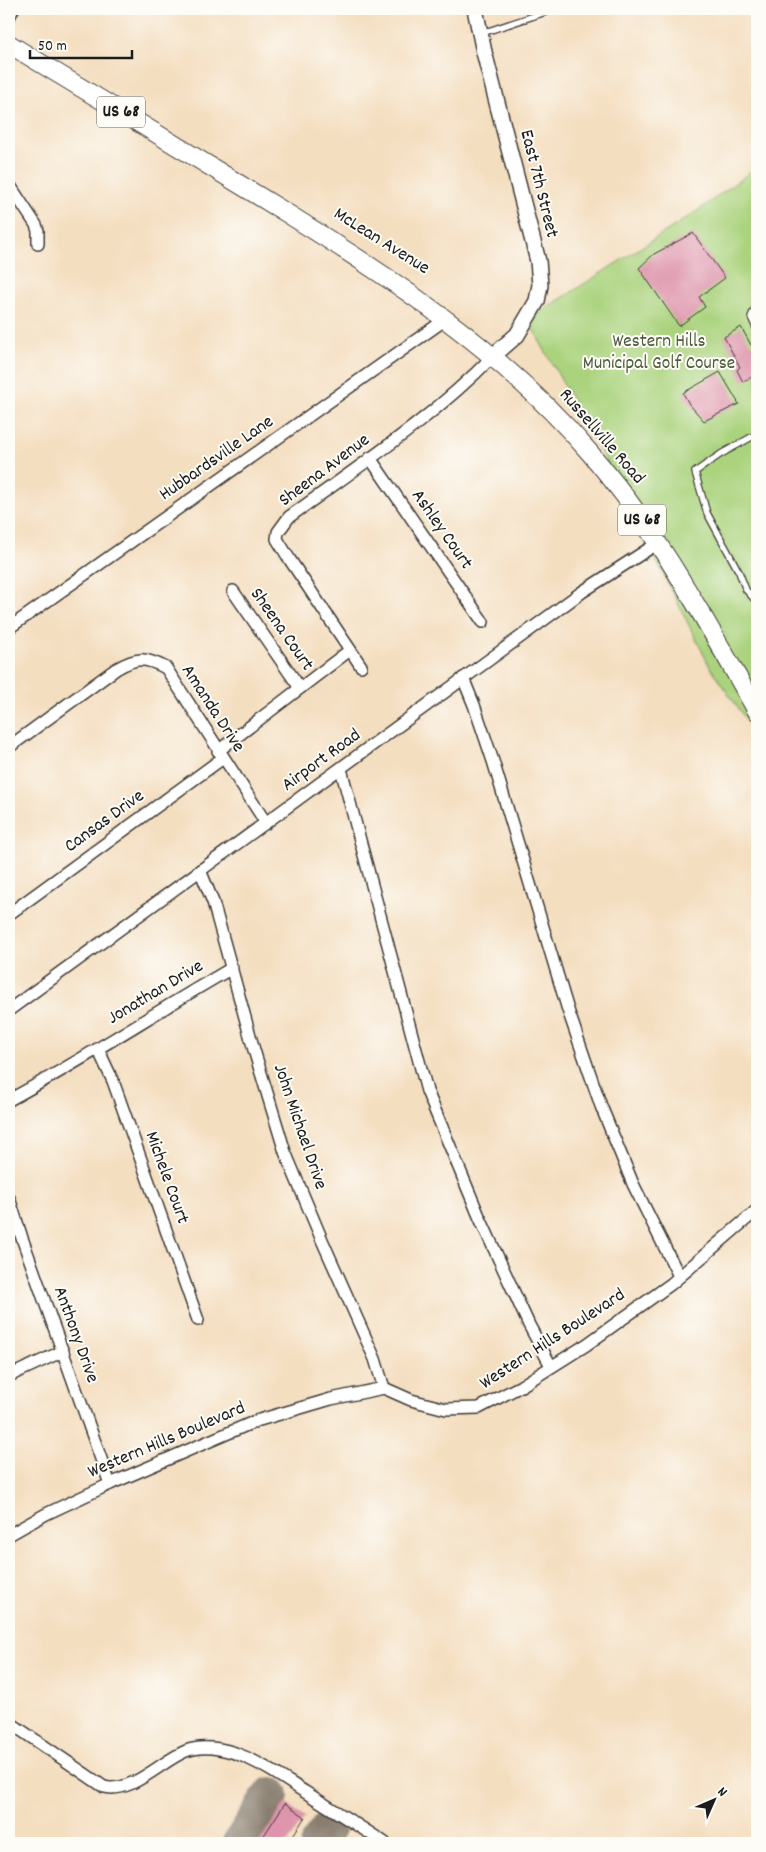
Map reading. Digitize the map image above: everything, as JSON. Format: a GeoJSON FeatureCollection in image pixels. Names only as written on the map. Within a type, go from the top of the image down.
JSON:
{"type":"FeatureCollection","features":[{"type":"Feature","properties":{"kind":"main road","name":"East 7th Street"},"geometry":{"type":"LineString","coordinates":[[475,9],[538,262],[540,285],[537,301],[528,320],[517,335],[496,353]]}},
{"type":"Feature","properties":{"kind":"main road","name":"McLean Avenue"},"geometry":{"type":"LineString","coordinates":[[9,44],[234,180],[362,261],[496,353]]}},
{"type":"Feature","properties":{"kind":"main road","name":"McLean Avenue"},"geometry":{"type":"LineString","coordinates":[[234,180],[352,248],[414,287],[451,313],[496,353]]}},
{"type":"Feature","properties":{"kind":"main road","name":"Russellville Road"},"geometry":{"type":"LineString","coordinates":[[496,353],[590,451],[628,500],[683,583],[757,711]]}},
{"type":"Feature","properties":{"kind":"main road","name":"Russellville Road"},"geometry":{"type":"LineString","coordinates":[[496,353],[555,405],[596,449],[633,495],[683,569],[757,694]]}},
{"type":"Feature","properties":{"kind":"street"},"geometry":{"type":"LineString","coordinates":[[9,17],[13,9]]}},
{"type":"Feature","properties":{"kind":"street"},"geometry":{"type":"LineString","coordinates":[[9,184],[36,225],[38,244]]}},
{"type":"Feature","properties":{"kind":"street","name":"Hubbardsville Lane"},"geometry":{"type":"LineString","coordinates":[[9,628],[446,319]]}},
{"type":"Feature","properties":{"kind":"street","name":"Sheena Avenue"},"geometry":{"type":"LineString","coordinates":[[361,666],[277,538],[278,532],[289,517],[403,435],[459,388],[496,353]]}},
{"type":"Feature","properties":{"kind":"street","name":"Ashley Court"},"geometry":{"type":"LineString","coordinates":[[370,458],[483,622]]}},
{"type":"Feature","properties":{"kind":"street","name":"Airport Road"},"geometry":{"type":"LineString","coordinates":[[9,1010],[582,592],[658,543]]}},
{"type":"Feature","properties":{"kind":"street","name":"Sheena Court"},"geometry":{"type":"LineString","coordinates":[[233,591],[300,688]]}},
{"type":"Feature","properties":{"kind":"street","name":"Cansas Drive"},"geometry":{"type":"LineString","coordinates":[[9,914],[220,754],[300,688],[350,650]]}},
{"type":"Feature","properties":{"kind":"street","name":"Amanda Drive"},"geometry":{"type":"LineString","coordinates":[[9,747],[116,669],[130,661],[145,659],[166,668],[220,754],[266,822]]}},
{"type":"Feature","properties":{"kind":"street"},"geometry":{"type":"LineString","coordinates":[[463,678],[493,761],[568,1010],[601,1106],[633,1184],[679,1276]]}},
{"type":"Feature","properties":{"kind":"street"},"geometry":{"type":"LineString","coordinates":[[341,769],[427,1091],[479,1216],[529,1325],[551,1366]]}},
{"type":"Feature","properties":{"kind":"street","name":"John Michael Drive"},"geometry":{"type":"LineString","coordinates":[[200,870],[213,902],[254,1050],[285,1152],[375,1359],[384,1388]]}},
{"type":"Feature","properties":{"kind":"street","name":"Jonathan Drive"},"geometry":{"type":"LineString","coordinates":[[9,1100],[232,968]]}},
{"type":"Feature","properties":{"kind":"street","name":"Michele Court"},"geometry":{"type":"LineString","coordinates":[[98,1049],[116,1090],[198,1320]]}},
{"type":"Feature","properties":{"kind":"street","name":"Anthony Drive"},"geometry":{"type":"LineString","coordinates":[[9,1198],[110,1484]]}},
{"type":"Feature","properties":{"kind":"street","name":"Western Hills Boulevard"},"geometry":{"type":"LineString","coordinates":[[9,1535],[46,1514],[110,1484],[256,1421],[332,1399],[384,1388],[411,1400],[446,1409],[479,1408],[520,1386],[586,1345],[679,1276],[757,1210]]}},
{"type":"Feature","properties":{"kind":"street"},"geometry":{"type":"LineString","coordinates":[[9,1376],[63,1351]]}},
{"type":"Feature","properties":{"kind":"street"},"geometry":{"type":"LineString","coordinates":[[9,1722],[104,1787],[112,1789],[125,1787],[185,1752],[198,1748],[216,1748],[235,1754],[274,1772],[385,1843]]}},
{"type":"Feature","properties":{"kind":"lane"},"geometry":{"type":"LineString","coordinates":[[480,34],[555,9]]}},
{"type":"Feature","properties":{"kind":"lane"},"geometry":{"type":"LineString","coordinates":[[757,304],[751,317],[757,330]]}},
{"type":"Feature","properties":{"kind":"lane"},"geometry":{"type":"LineString","coordinates":[[757,434],[721,454],[695,472],[708,513],[739,572],[746,590],[757,602]]}},
{"type":"Feature","properties":{"kind":"green space","name":"Western Hills Municipal Golf Course"},"geometry":{"type":"Polygon","coordinates":[[[757,167],[757,736],[710,667],[607,463],[528,320],[696,212],[757,167]]]}},
{"type":"Feature","properties":{"kind":"building"},"geometry":{"type":"Polygon","coordinates":[[[693,233],[725,278],[699,297],[705,307],[679,326],[639,268],[654,254],[693,233]]]}},
{"type":"Feature","properties":{"kind":"building"},"geometry":{"type":"Polygon","coordinates":[[[741,327],[751,345],[757,342],[757,374],[743,382],[737,370],[740,367],[724,337],[741,327]]]}},
{"type":"Feature","properties":{"kind":"building"},"geometry":{"type":"Polygon","coordinates":[[[720,372],[739,404],[704,421],[689,404],[683,393],[720,372]]]}},
{"type":"Feature","properties":{"kind":"building"},"geometry":{"type":"Polygon","coordinates":[[[285,1803],[305,1817],[288,1843],[259,1843],[285,1803]]]}},
{"type":"Feature","properties":{"kind":"taxiway"},"geometry":{"type":"LineString","coordinates":[[240,1843],[271,1795]]}},
{"type":"Feature","properties":{"kind":"taxiway"},"geometry":{"type":"LineString","coordinates":[[318,1843],[327,1830]]}}]}
